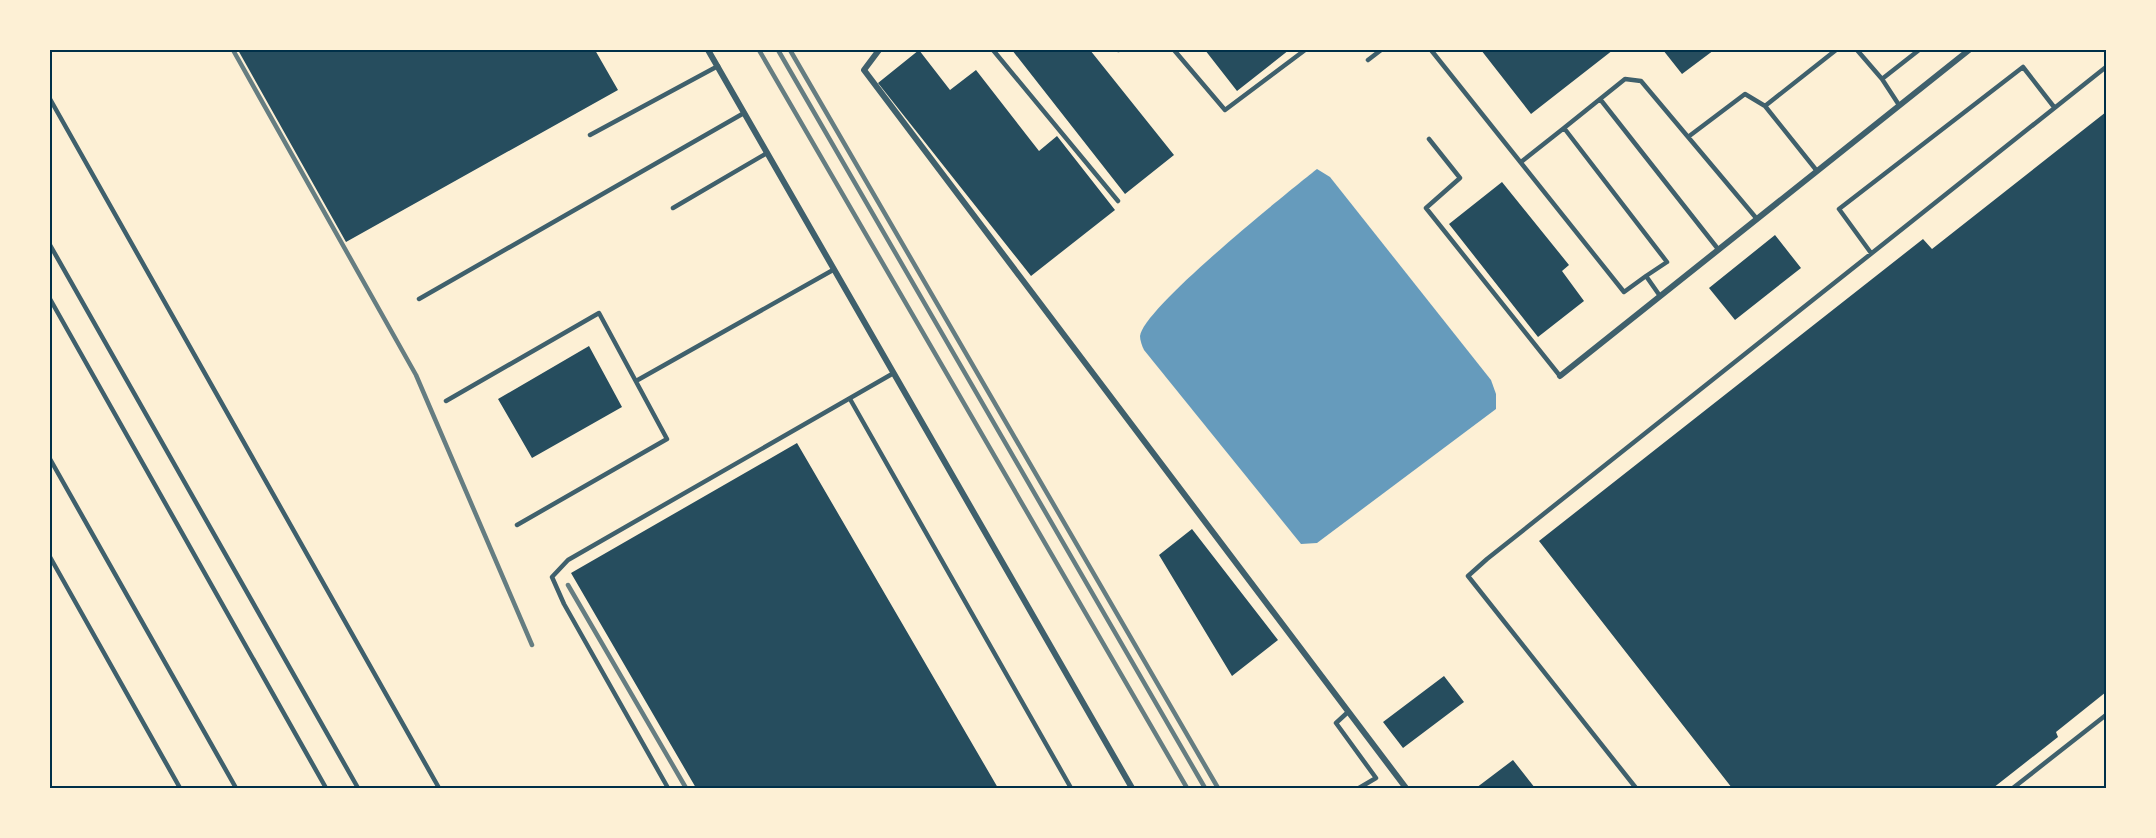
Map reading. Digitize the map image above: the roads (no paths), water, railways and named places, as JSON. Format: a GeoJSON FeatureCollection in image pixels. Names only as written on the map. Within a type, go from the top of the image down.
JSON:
{"type":"FeatureCollection","features":[{"type":"Feature","properties":{"kind":"street"},"geometry":{"type":"LineString","coordinates":[[708,50],[1132,789]]}},
{"type":"Feature","properties":{"kind":"street"},"geometry":{"type":"LineString","coordinates":[[879,50],[864,70],[1406,789]]}},
{"type":"Feature","properties":{"kind":"street"},"geometry":{"type":"LineString","coordinates":[[1560,376],[1969,50]]}},
{"type":"Feature","properties":{"kind":"lane"},"geometry":{"type":"LineString","coordinates":[[993,50],[1118,201]]}},
{"type":"Feature","properties":{"kind":"lane"},"geometry":{"type":"LineString","coordinates":[[1174,50],[1224,110],[1305,50]]}},
{"type":"Feature","properties":{"kind":"lane"},"geometry":{"type":"LineString","coordinates":[[1368,60],[1382,50]]}},
{"type":"Feature","properties":{"kind":"lane"},"geometry":{"type":"LineString","coordinates":[[1431,50],[1624,292],[1666,262],[1563,128]]}},
{"type":"Feature","properties":{"kind":"lane"},"geometry":{"type":"LineString","coordinates":[[1765,106],[1836,50]]}},
{"type":"Feature","properties":{"kind":"lane"},"geometry":{"type":"LineString","coordinates":[[1857,50],[1882,79],[1899,105]]}},
{"type":"Feature","properties":{"kind":"lane"},"geometry":{"type":"LineString","coordinates":[[1882,79],[1919,50]]}},
{"type":"Feature","properties":{"kind":"lane"},"geometry":{"type":"LineString","coordinates":[[590,135],[718,66]]}},
{"type":"Feature","properties":{"kind":"lane"},"geometry":{"type":"LineString","coordinates":[[1871,253],[1839,209],[2023,67],[2054,107]]}},
{"type":"Feature","properties":{"kind":"lane"},"geometry":{"type":"LineString","coordinates":[[1636,789],[1467,576],[2106,67]]}},
{"type":"Feature","properties":{"kind":"lane"},"geometry":{"type":"LineString","coordinates":[[1521,162],[1625,79],[1641,81],[1757,219]]}},
{"type":"Feature","properties":{"kind":"lane"},"geometry":{"type":"LineString","coordinates":[[1688,137],[1745,94],[1765,106],[1817,171]]}},
{"type":"Feature","properties":{"kind":"lane"},"geometry":{"type":"LineString","coordinates":[[50,99],[439,789]]}},
{"type":"Feature","properties":{"kind":"lane"},"geometry":{"type":"LineString","coordinates":[[1600,99],[1719,249]]}},
{"type":"Feature","properties":{"kind":"lane"},"geometry":{"type":"LineString","coordinates":[[419,299],[744,113]]}},
{"type":"Feature","properties":{"kind":"lane"},"geometry":{"type":"LineString","coordinates":[[1429,139],[1460,178],[1426,207],[1560,376]]}},
{"type":"Feature","properties":{"kind":"lane"},"geometry":{"type":"LineString","coordinates":[[673,208],[767,153]]}},
{"type":"Feature","properties":{"kind":"lane"},"geometry":{"type":"LineString","coordinates":[[50,245],[358,789]]}},
{"type":"Feature","properties":{"kind":"lane"},"geometry":{"type":"LineString","coordinates":[[636,381],[833,270]]}},
{"type":"Feature","properties":{"kind":"lane"},"geometry":{"type":"LineString","coordinates":[[1646,276],[1660,296]]}},
{"type":"Feature","properties":{"kind":"lane"},"geometry":{"type":"LineString","coordinates":[[50,299],[326,789]]}},
{"type":"Feature","properties":{"kind":"lane"},"geometry":{"type":"LineString","coordinates":[[446,401],[599,313],[667,439],[517,525]]}},
{"type":"Feature","properties":{"kind":"lane"},"geometry":{"type":"LineString","coordinates":[[668,789],[564,604],[552,577],[568,560],[892,374]]}},
{"type":"Feature","properties":{"kind":"lane"},"geometry":{"type":"LineString","coordinates":[[849,399],[1071,789]]}},
{"type":"Feature","properties":{"kind":"lane"},"geometry":{"type":"LineString","coordinates":[[50,459],[236,789]]}},
{"type":"Feature","properties":{"kind":"lane"},"geometry":{"type":"LineString","coordinates":[[50,557],[180,789]]}},
{"type":"Feature","properties":{"kind":"lane"},"geometry":{"type":"LineString","coordinates":[[1348,712],[1336,723],[1376,778],[1359,789]]}},
{"type":"Feature","properties":{"kind":"lane"},"geometry":{"type":"LineString","coordinates":[[2013,789],[2106,715]]}},
{"type":"Feature","properties":{"kind":"water"},"geometry":{"type":"Polygon","coordinates":[[[1317,169],[1330,177],[1491,380],[1496,394],[1496,409],[1317,543],[1301,544],[1144,350],[1140,336],[1147,322],[1190,277],[1317,169]]]}},
{"type":"Feature","properties":{"kind":"railway"},"geometry":{"type":"LineString","coordinates":[[233,50],[416,375],[532,645]]}},
{"type":"Feature","properties":{"kind":"railway"},"geometry":{"type":"LineString","coordinates":[[759,50],[1187,788]]}},
{"type":"Feature","properties":{"kind":"railway"},"geometry":{"type":"LineString","coordinates":[[778,50],[1205,788]]}},
{"type":"Feature","properties":{"kind":"railway"},"geometry":{"type":"LineString","coordinates":[[790,50],[1218,788]]}},
{"type":"Feature","properties":{"kind":"railway"},"geometry":{"type":"LineString","coordinates":[[568,585],[686,788]]}}]}
